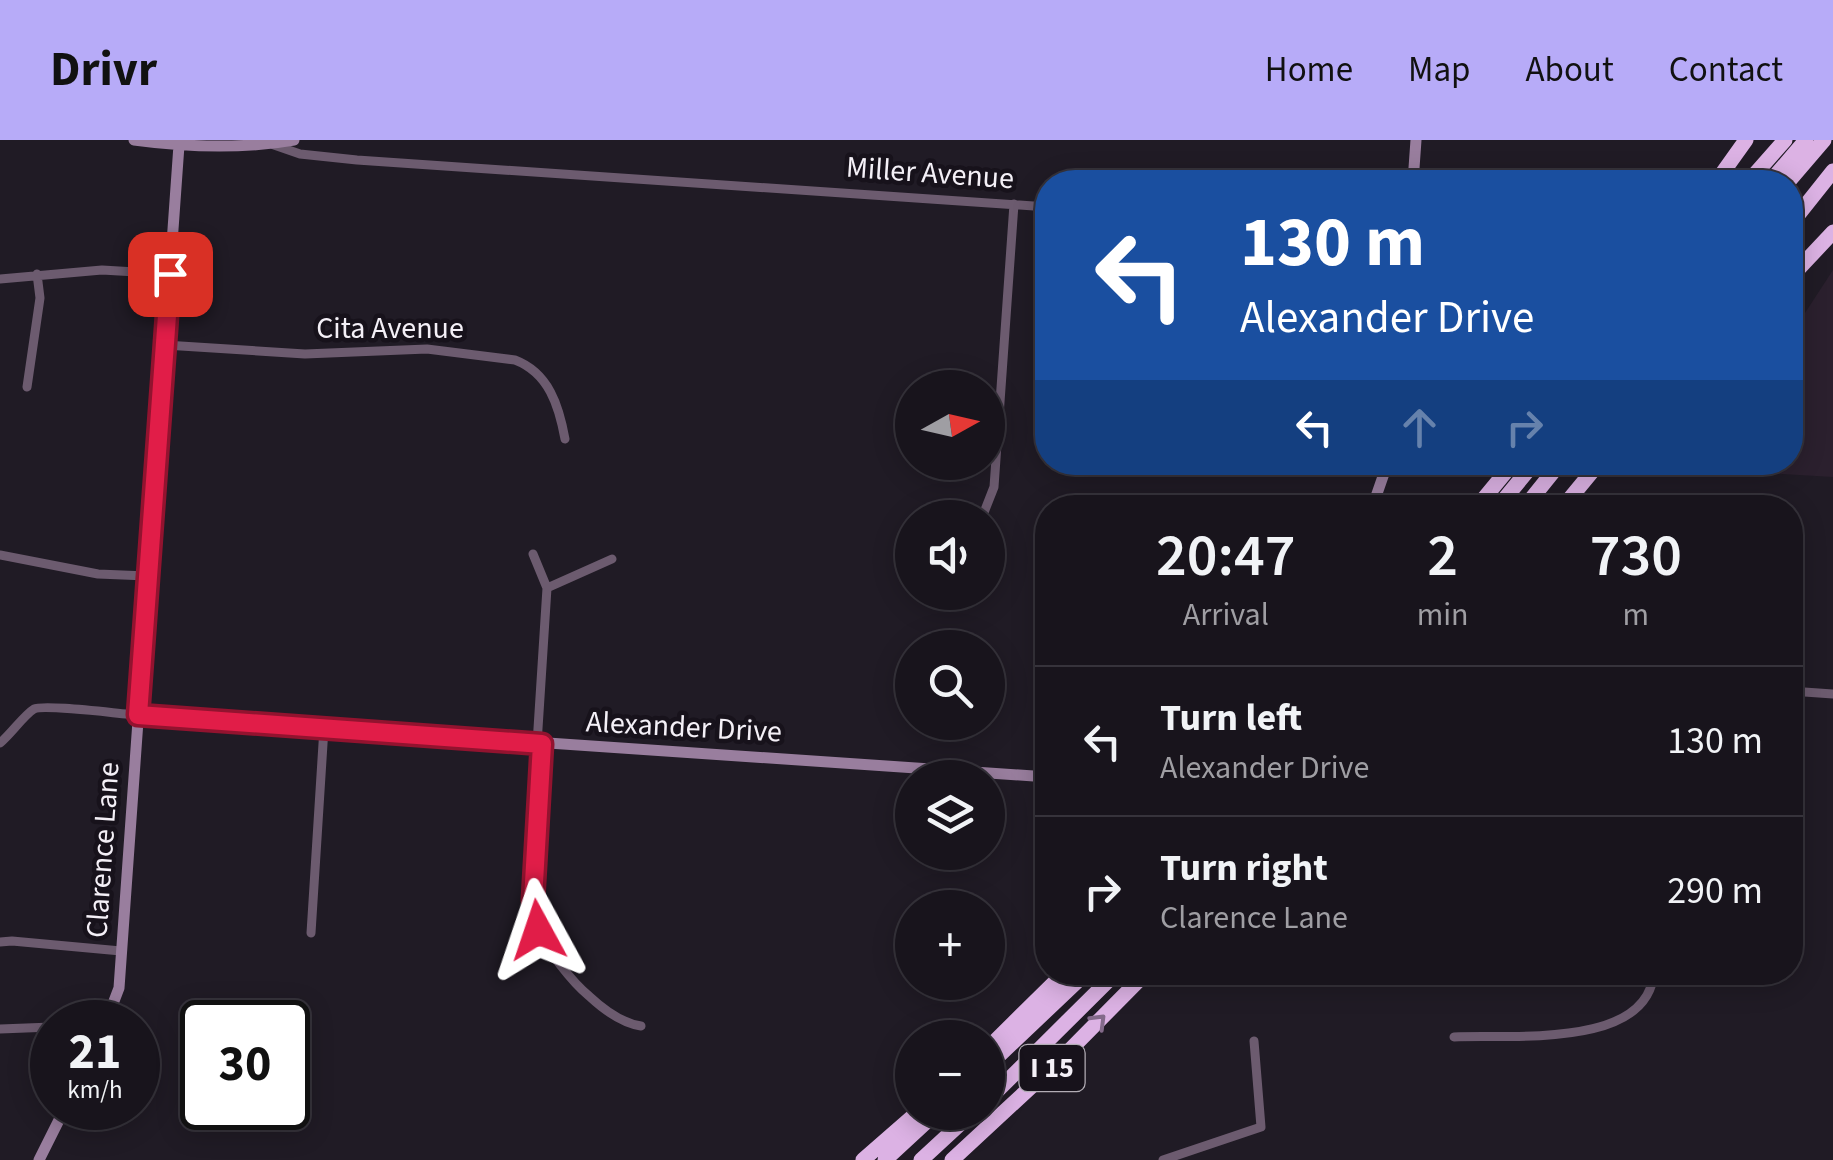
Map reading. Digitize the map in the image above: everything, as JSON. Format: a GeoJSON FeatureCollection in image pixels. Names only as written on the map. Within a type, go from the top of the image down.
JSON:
{"type":"FeatureCollection","features":[{"type":"Feature","properties":{"kind":"highway"},"geometry":{"type":"LineString","coordinates":[[1725,170],[1746,140]]}},
{"type":"Feature","properties":{"kind":"highway"},"geometry":{"type":"LineString","coordinates":[[1759,170],[1785,140]]}},
{"type":"Feature","properties":{"kind":"highway"},"geometry":{"type":"LineString","coordinates":[[1780,170],[1806,140]]}},
{"type":"Feature","properties":{"kind":"highway"},"geometry":{"type":"LineString","coordinates":[[1798,170],[1824,140]]}},
{"type":"Feature","properties":{"kind":"highway"},"geometry":{"type":"LineString","coordinates":[[1763,170],[1772,155]]}},
{"type":"Feature","properties":{"kind":"highway"},"geometry":{"type":"LineString","coordinates":[[1803,209],[1833,171]]}},
{"type":"Feature","properties":{"kind":"highway"},"geometry":{"type":"LineString","coordinates":[[1803,264],[1833,232]]}},
{"type":"Feature","properties":{"kind":"highway"},"geometry":{"type":"LineString","coordinates":[[1487,495],[1503,475]]}},
{"type":"Feature","properties":{"kind":"highway"},"geometry":{"type":"LineString","coordinates":[[1508,495],[1524,475]]}},
{"type":"Feature","properties":{"kind":"highway"},"geometry":{"type":"LineString","coordinates":[[1535,495],[1551,475]]}},
{"type":"Feature","properties":{"kind":"highway"},"geometry":{"type":"LineString","coordinates":[[1573,495],[1589,475]]}},
{"type":"Feature","properties":{"kind":"highway","name":"I 15"},"geometry":{"type":"LineString","coordinates":[[1005,1031],[1053,985]]}},
{"type":"Feature","properties":{"kind":"highway"},"geometry":{"type":"LineString","coordinates":[[1005,1050],[1073,985]]}},
{"type":"Feature","properties":{"kind":"highway"},"geometry":{"type":"LineString","coordinates":[[1005,1083],[1104,985]]}},
{"type":"Feature","properties":{"kind":"highway","name":"I 15"},"geometry":{"type":"LineString","coordinates":[[952,1160],[1134,985]]}},
{"type":"Feature","properties":{"kind":"highway"},"geometry":{"type":"LineString","coordinates":[[863,1160],[897,1130]]}},
{"type":"Feature","properties":{"kind":"highway"},"geometry":{"type":"LineString","coordinates":[[886,1160],[918,1130]]}},
{"type":"Feature","properties":{"kind":"highway"},"geometry":{"type":"LineString","coordinates":[[921,1160],[954,1130]]}},
{"type":"Feature","properties":{"kind":"street"},"geometry":{"type":"LineString","coordinates":[[134,140],[271,144],[294,140]]}},
{"type":"Feature","properties":{"kind":"street"},"geometry":{"type":"LineString","coordinates":[[1414,170],[1416,140]]}},
{"type":"Feature","properties":{"kind":"street","name":"Clarence Lane"},"geometry":{"type":"LineString","coordinates":[[114,1000],[118,988],[179,142]]}},
{"type":"Feature","properties":{"kind":"street","name":"Miller Avenue"},"geometry":{"type":"LineString","coordinates":[[271,144],[300,154],[357,160],[1035,206]]}},
{"type":"Feature","properties":{"kind":"street"},"geometry":{"type":"LineString","coordinates":[[989,500],[994,487],[1014,204]]}},
{"type":"Feature","properties":{"kind":"street"},"geometry":{"type":"LineString","coordinates":[[0,279],[102,270],[170,274]]}},
{"type":"Feature","properties":{"kind":"street"},"geometry":{"type":"LineString","coordinates":[[28,386],[40,298],[37,274]]}},
{"type":"Feature","properties":{"kind":"street","name":"Cita Avenue"},"geometry":{"type":"LineString","coordinates":[[165,345],[305,354],[427,349],[515,360],[526,364],[546,384],[559,408],[565,439]]}},
{"type":"Feature","properties":{"kind":"street"},"geometry":{"type":"LineString","coordinates":[[533,554],[547,588],[533,900],[538,930],[576,985],[628,1024],[642,1026]]}},
{"type":"Feature","properties":{"kind":"street"},"geometry":{"type":"LineString","coordinates":[[0,555],[98,574],[147,576]]}},
{"type":"Feature","properties":{"kind":"street"},"geometry":{"type":"LineString","coordinates":[[547,588],[612,559]]}},
{"type":"Feature","properties":{"kind":"street"},"geometry":{"type":"LineString","coordinates":[[1803,692],[1833,694]]}},
{"type":"Feature","properties":{"kind":"street"},"geometry":{"type":"LineString","coordinates":[[0,743],[31,710],[39,707],[138,715]]}},
{"type":"Feature","properties":{"kind":"street","name":"Alexander Drive"},"geometry":{"type":"LineString","coordinates":[[138,715],[1035,776]]}},
{"type":"Feature","properties":{"kind":"street"},"geometry":{"type":"LineString","coordinates":[[311,933],[324,728]]}},
{"type":"Feature","properties":{"kind":"street"},"geometry":{"type":"LineString","coordinates":[[0,942],[120,951]]}},
{"type":"Feature","properties":{"kind":"street"},"geometry":{"type":"LineString","coordinates":[[1454,1037],[1585,1032],[1629,1016],[1645,1000],[1650,985]]}},
{"type":"Feature","properties":{"kind":"street"},"geometry":{"type":"LineString","coordinates":[[0,1029],[30,1028]]}},
{"type":"Feature","properties":{"kind":"street"},"geometry":{"type":"LineString","coordinates":[[1163,1160],[1261,1127],[1254,1041]]}},
{"type":"Feature","properties":{"kind":"street"},"geometry":{"type":"LineString","coordinates":[[39,1160],[54,1130]]}},
{"type":"Feature","properties":{"kind":"shaded area"},"geometry":{"type":"Polygon","coordinates":[[[1833,270],[1833,477],[1798,475],[1803,475],[1803,316],[1833,270]]]}},
{"type":"Feature","properties":{"kind":"route"},"geometry":{"type":"LineString","coordinates":[[170,274],[138,715],[542,744],[533,900],[538,930]]}}]}
